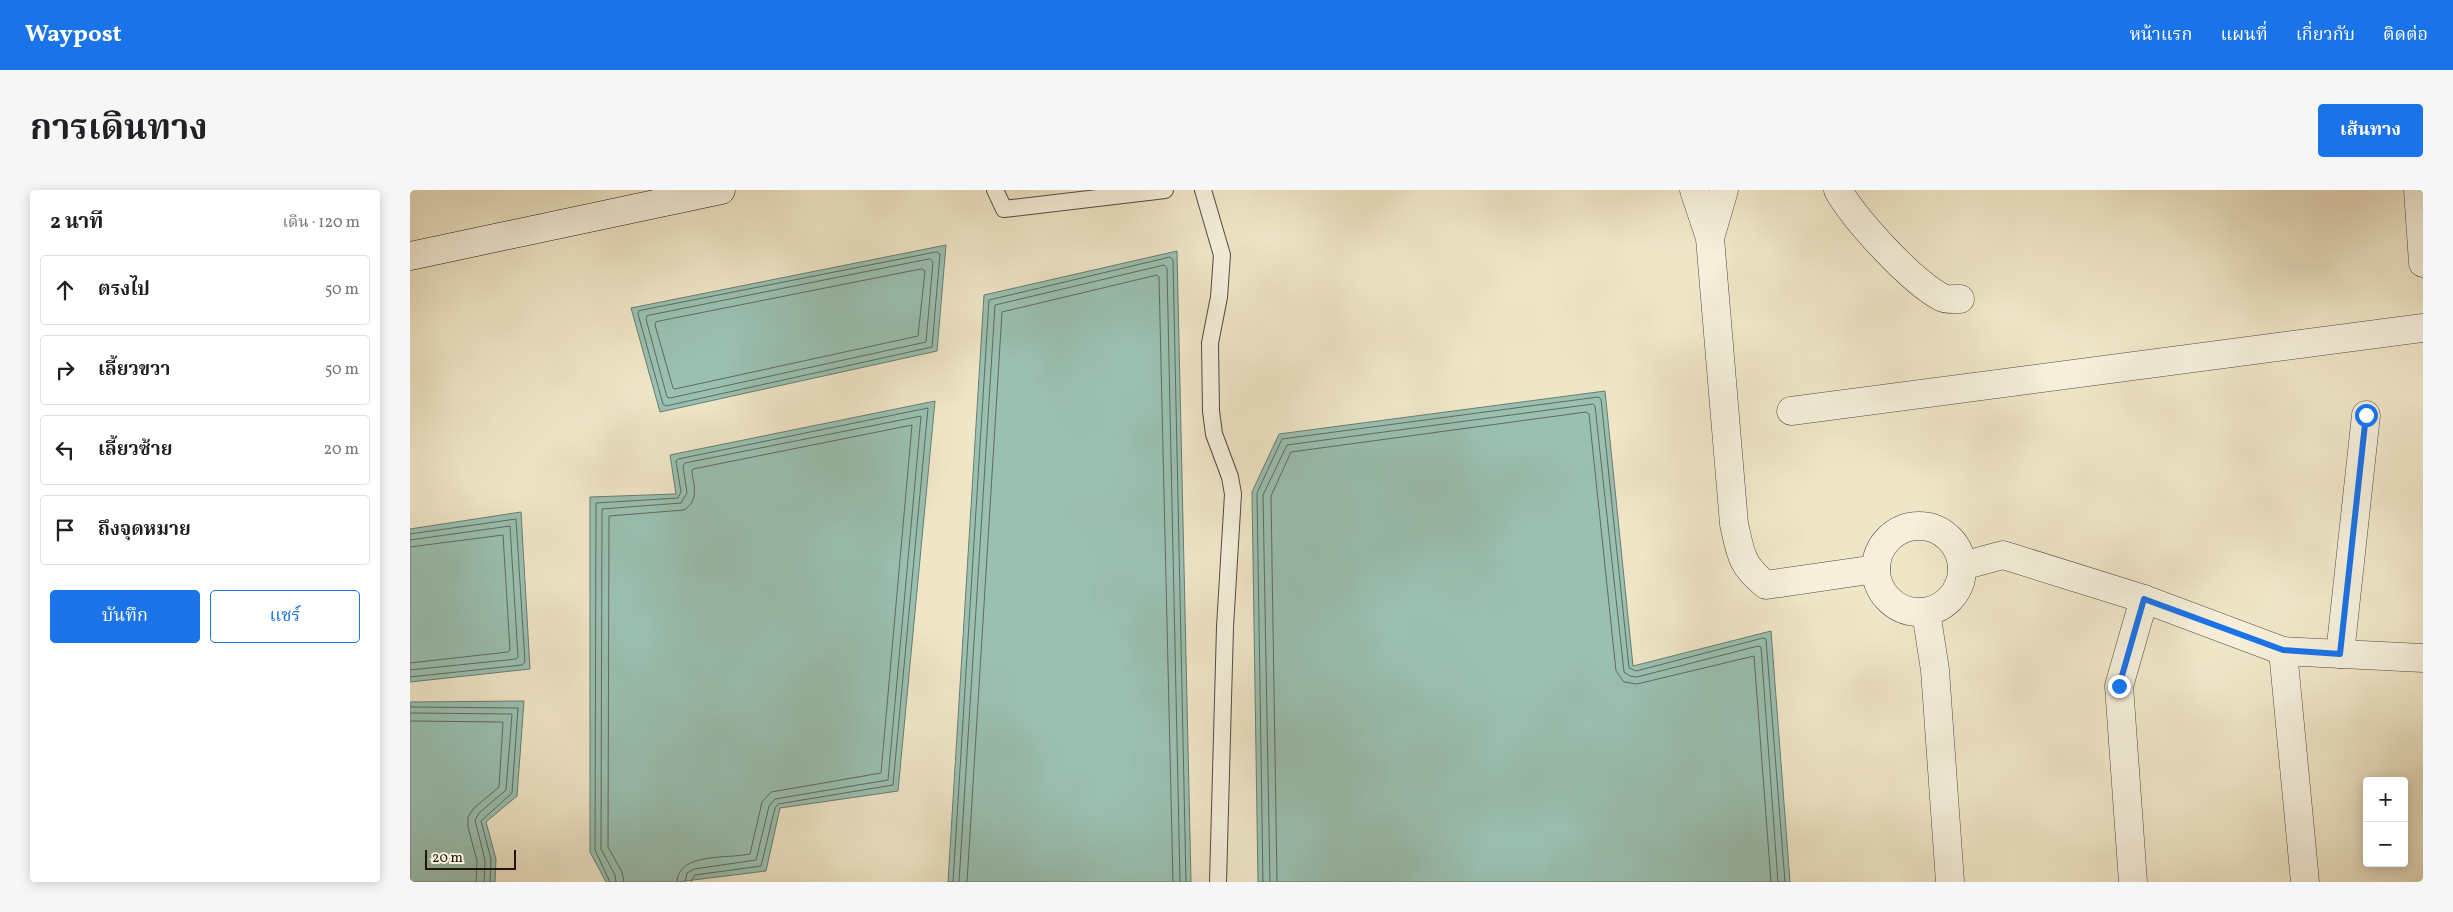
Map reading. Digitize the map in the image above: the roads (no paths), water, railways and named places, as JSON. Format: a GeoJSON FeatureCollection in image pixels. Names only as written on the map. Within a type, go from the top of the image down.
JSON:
{"type":"FeatureCollection","features":[{"type":"Feature","properties":{"kind":"street"},"geometry":{"type":"LineString","coordinates":[[410,256],[721,190]]}},
{"type":"Feature","properties":{"kind":"street"},"geometry":{"type":"LineString","coordinates":[[1694,190],[1710,238],[1734,524],[1740,550],[1749,570],[1766,585],[1876,569]]}},
{"type":"Feature","properties":{"kind":"street"},"geometry":{"type":"LineString","coordinates":[[1710,238],[1724,190]]}},
{"type":"Feature","properties":{"kind":"street"},"geometry":{"type":"LineString","coordinates":[[1838,190],[1871,234],[1917,279],[1943,298],[1960,298]]}},
{"type":"Feature","properties":{"kind":"street"},"geometry":{"type":"LineString","coordinates":[[2418,190],[2423,263]]}},
{"type":"Feature","properties":{"kind":"street"},"geometry":{"type":"LineString","coordinates":[[1791,411],[2423,328]]}},
{"type":"Feature","properties":{"kind":"street"},"geometry":{"type":"LineString","coordinates":[[2340,654],[2366,415]]}},
{"type":"Feature","properties":{"kind":"street"},"geometry":{"type":"LineString","coordinates":[[1921,526],[1941,532],[1956,547],[1962,566],[1958,587],[1945,603],[1926,612],[1906,610],[1888,600],[1877,582],[1876,569],[1876,561],[1885,542],[1901,529],[1921,526]]}},
{"type":"Feature","properties":{"kind":"street"},"geometry":{"type":"LineString","coordinates":[[1962,566],[2003,555],[2144,599],[2283,650],[2423,658]]}},
{"type":"Feature","properties":{"kind":"street"},"geometry":{"type":"LineString","coordinates":[[2133,882],[2119,686],[2144,599]]}},
{"type":"Feature","properties":{"kind":"street"},"geometry":{"type":"LineString","coordinates":[[1926,612],[1935,670],[1950,882]]}},
{"type":"Feature","properties":{"kind":"street"},"geometry":{"type":"LineString","coordinates":[[2283,650],[2305,882]]}},
{"type":"Feature","properties":{"kind":"lane"},"geometry":{"type":"LineString","coordinates":[[995,190],[1004,210],[1165,190]]}},
{"type":"Feature","properties":{"kind":"lane"},"geometry":{"type":"LineString","coordinates":[[1203,190],[1222,255],[1219,297],[1210,343],[1211,411],[1214,434],[1230,477],[1233,494],[1225,627],[1218,882]]}},
{"type":"Feature","properties":{"kind":"water"},"geometry":{"type":"Polygon","coordinates":[[[946,245],[937,351],[660,412],[631,308],[946,245]]]}},
{"type":"Feature","properties":{"kind":"water"},"geometry":{"type":"Polygon","coordinates":[[[1177,251],[1191,882],[948,882],[984,295],[1177,251]]]}},
{"type":"Feature","properties":{"kind":"water"},"geometry":{"type":"Polygon","coordinates":[[[1605,391],[1633,666],[1771,631],[1790,882],[1258,882],[1252,492],[1279,434],[1605,391]]]}},
{"type":"Feature","properties":{"kind":"water"},"geometry":{"type":"Polygon","coordinates":[[[935,401],[898,791],[780,808],[766,871],[677,882],[606,882],[590,852],[590,497],[676,494],[670,455],[935,401]]]}},
{"type":"Feature","properties":{"kind":"water"},"geometry":{"type":"Polygon","coordinates":[[[521,512],[530,669],[410,682],[410,529],[521,512]]]}},
{"type":"Feature","properties":{"kind":"water"},"geometry":{"type":"Polygon","coordinates":[[[524,701],[517,796],[486,822],[496,859],[495,882],[410,882],[410,702],[524,701]]]}}]}
